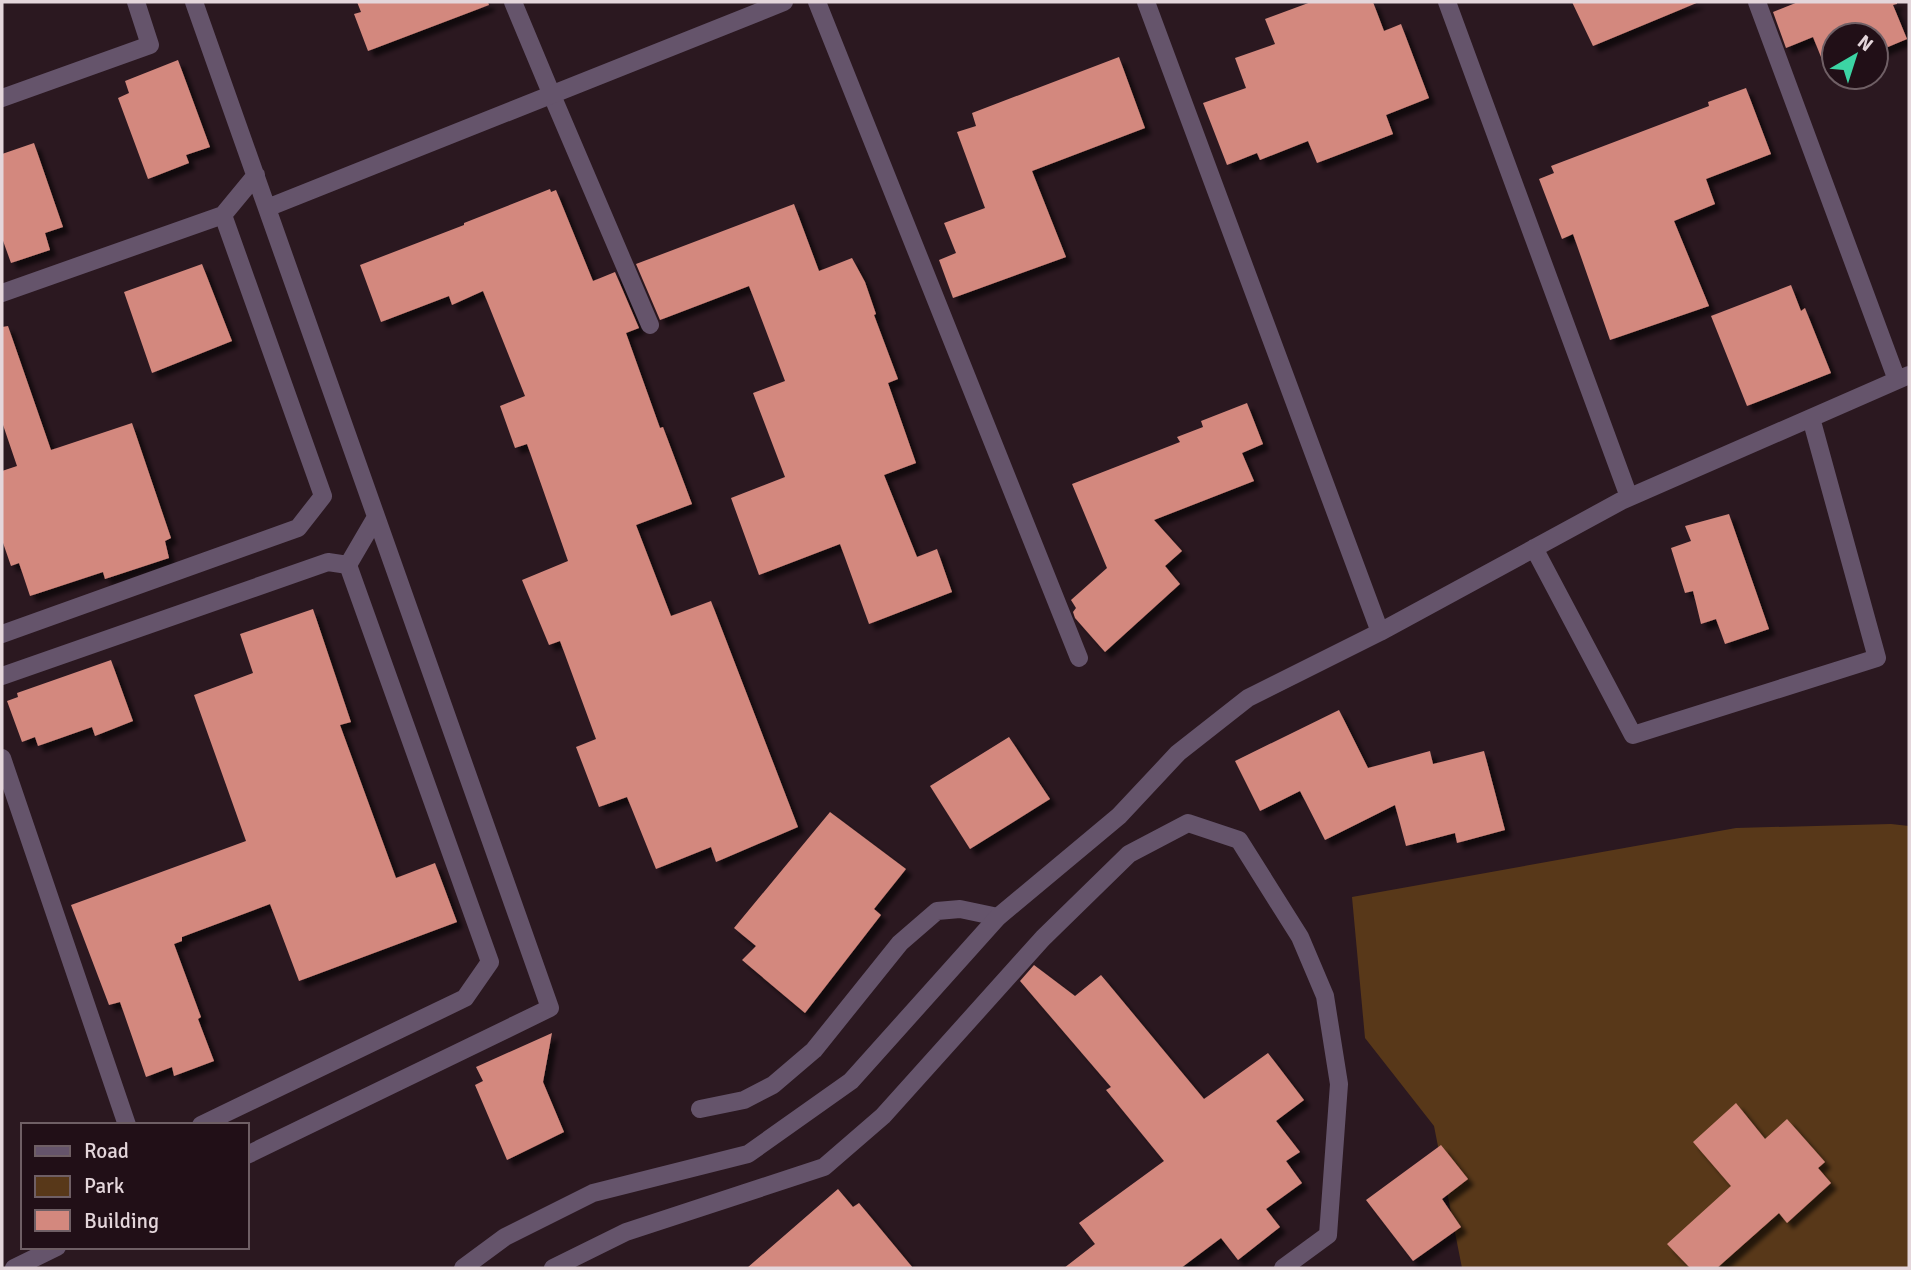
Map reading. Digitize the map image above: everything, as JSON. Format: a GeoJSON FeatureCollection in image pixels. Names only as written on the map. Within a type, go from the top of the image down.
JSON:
{"type":"FeatureCollection","features":[{"type":"Feature","properties":{"kind":"street"},"geometry":{"type":"LineString","coordinates":[[2,98],[150,45],[136,2]]}},
{"type":"Feature","properties":{"kind":"street"},"geometry":{"type":"LineString","coordinates":[[194,2],[550,1008],[248,1155]]}},
{"type":"Feature","properties":{"kind":"street"},"geometry":{"type":"LineString","coordinates":[[513,2],[650,325]]}},
{"type":"Feature","properties":{"kind":"street"},"geometry":{"type":"LineString","coordinates":[[267,208],[784,2]]}},
{"type":"Feature","properties":{"kind":"street"},"geometry":{"type":"LineString","coordinates":[[817,2],[1079,658]]}},
{"type":"Feature","properties":{"kind":"street"},"geometry":{"type":"LineString","coordinates":[[1146,2],[1380,632]]}},
{"type":"Feature","properties":{"kind":"street"},"geometry":{"type":"LineString","coordinates":[[1447,2],[1629,497]]}},
{"type":"Feature","properties":{"kind":"street"},"geometry":{"type":"LineString","coordinates":[[463,1268],[505,1237],[593,1193],[748,1154],[851,1081],[998,917],[1119,816],[1178,753],[1248,698],[1380,632],[1629,497],[1903,378],[1757,2]]}},
{"type":"Feature","properties":{"kind":"street"},"geometry":{"type":"LineString","coordinates":[[2,293],[223,215],[256,175]]}},
{"type":"Feature","properties":{"kind":"street"},"geometry":{"type":"LineString","coordinates":[[2,634],[299,528],[323,496],[223,215]]}},
{"type":"Feature","properties":{"kind":"street"},"geometry":{"type":"LineString","coordinates":[[1534,548],[1633,735],[1877,658],[1811,418]]}},
{"type":"Feature","properties":{"kind":"street"},"geometry":{"type":"LineString","coordinates":[[205,1123],[465,998],[490,962],[348,565],[376,517]]}},
{"type":"Feature","properties":{"kind":"street"},"geometry":{"type":"LineString","coordinates":[[2,676],[328,562],[348,565]]}},
{"type":"Feature","properties":{"kind":"street"},"geometry":{"type":"LineString","coordinates":[[2,758],[126,1123]]}},
{"type":"Feature","properties":{"kind":"street"},"geometry":{"type":"LineString","coordinates":[[552,1268],[626,1232],[824,1167],[883,1116],[1043,938],[1129,854],[1188,823],[1239,840],[1300,937],[1325,996],[1339,1084],[1328,1235],[1283,1268]]}},
{"type":"Feature","properties":{"kind":"street"},"geometry":{"type":"LineString","coordinates":[[700,1109],[744,1100],[773,1084],[814,1050],[900,943],[937,912],[960,909],[998,917]]}},
{"type":"Feature","properties":{"kind":"street"},"geometry":{"type":"LineString","coordinates":[[14,1268],[53,1249]]}},
{"type":"Feature","properties":{"kind":"green space"},"geometry":{"type":"Polygon","coordinates":[[[1891,824],[1909,826],[1909,1268],[1462,1268],[1434,1126],[1365,1038],[1352,897],[1736,828],[1891,824]]]}},
{"type":"Feature","properties":{"kind":"building"},"geometry":{"type":"Polygon","coordinates":[[[357,2],[488,2],[489,5],[368,51],[354,14],[361,12],[357,2]]]}},
{"type":"Feature","properties":{"kind":"building"},"geometry":{"type":"Polygon","coordinates":[[[1311,2],[1373,2],[1384,31],[1401,24],[1429,98],[1386,115],[1393,134],[1317,163],[1308,141],[1260,160],[1257,153],[1227,165],[1203,103],[1246,88],[1235,58],[1275,44],[1265,19],[1311,2]]]}},
{"type":"Feature","properties":{"kind":"building"},"geometry":{"type":"Polygon","coordinates":[[[1572,2],[1699,2],[1593,46],[1572,2]]]}},
{"type":"Feature","properties":{"kind":"building"},"geometry":{"type":"Polygon","coordinates":[[[1798,2],[1897,2],[1893,5],[1907,39],[1890,46],[1890,21],[1820,21],[1820,54],[1813,37],[1786,48],[1773,12],[1798,2]]]}},
{"type":"Feature","properties":{"kind":"building"},"geometry":{"type":"Polygon","coordinates":[[[1119,57],[1145,128],[1032,171],[1066,257],[953,298],[939,260],[956,253],[944,223],[985,208],[957,132],[976,126],[972,113],[1119,57]]]}},
{"type":"Feature","properties":{"kind":"building"},"geometry":{"type":"Polygon","coordinates":[[[178,60],[210,147],[186,155],[189,163],[148,179],[118,98],[129,93],[125,81],[178,60]]]}},
{"type":"Feature","properties":{"kind":"building"},"geometry":{"type":"Polygon","coordinates":[[[1746,88],[1771,154],[1706,179],[1715,204],[1674,221],[1709,306],[1610,340],[1573,234],[1562,239],[1539,179],[1554,173],[1551,166],[1709,106],[1708,102],[1746,88]]]}},
{"type":"Feature","properties":{"kind":"building"},"geometry":{"type":"Polygon","coordinates":[[[34,143],[63,227],[45,233],[50,250],[11,263],[2,238],[2,154],[34,143]]]}},
{"type":"Feature","properties":{"kind":"building"},"geometry":{"type":"Polygon","coordinates":[[[550,189],[551,192],[556,190],[593,281],[615,272],[639,328],[626,333],[660,428],[663,427],[692,504],[636,525],[671,616],[711,601],[798,827],[716,862],[711,847],[656,869],[627,797],[599,807],[576,747],[596,739],[560,641],[549,645],[522,580],[568,561],[527,444],[515,448],[500,406],[525,396],[483,291],[452,305],[449,296],[381,322],[360,265],[550,189]]]}},
{"type":"Feature","properties":{"kind":"building"},"geometry":{"type":"Polygon","coordinates":[[[794,204],[819,271],[852,258],[865,282],[876,314],[874,315],[898,379],[888,383],[916,463],[884,475],[917,557],[937,549],[952,592],[869,624],[840,544],[759,575],[731,498],[785,477],[753,393],[785,381],[749,286],[660,320],[636,264],[794,204]]]}},
{"type":"Feature","properties":{"kind":"building"},"geometry":{"type":"Polygon","coordinates":[[[202,264],[232,341],[152,373],[124,292],[202,264]]]}},
{"type":"Feature","properties":{"kind":"building"},"geometry":{"type":"Polygon","coordinates":[[[1791,285],[1801,311],[1805,308],[1831,373],[1747,406],[1711,316],[1791,285]]]}},
{"type":"Feature","properties":{"kind":"building"},"geometry":{"type":"Polygon","coordinates":[[[8,326],[51,450],[132,423],[171,538],[165,541],[169,558],[105,579],[103,572],[30,596],[19,563],[11,566],[2,540],[2,471],[17,466],[2,422],[2,327],[8,326]]]}},
{"type":"Feature","properties":{"kind":"building"},"geometry":{"type":"Polygon","coordinates":[[[1247,403],[1263,444],[1242,453],[1254,481],[1154,520],[1182,551],[1165,566],[1180,584],[1105,652],[1075,618],[1073,612],[1076,608],[1071,600],[1107,568],[1072,484],[1180,442],[1177,437],[1203,427],[1201,421],[1247,403]]]}},
{"type":"Feature","properties":{"kind":"building"},"geometry":{"type":"Polygon","coordinates":[[[1729,514],[1769,629],[1725,644],[1716,619],[1701,624],[1693,591],[1685,593],[1671,548],[1691,541],[1685,526],[1729,514]]]}},
{"type":"Feature","properties":{"kind":"building"},"geometry":{"type":"Polygon","coordinates":[[[313,609],[351,722],[340,725],[396,878],[435,863],[457,922],[299,981],[270,904],[182,937],[182,941],[174,944],[214,1061],[174,1076],[172,1067],[146,1077],[120,1002],[109,1005],[71,905],[246,841],[194,695],[253,673],[240,634],[313,609]]]}},
{"type":"Feature","properties":{"kind":"building"},"geometry":{"type":"Polygon","coordinates":[[[111,660],[133,721],[95,736],[92,727],[38,746],[35,737],[22,742],[7,701],[18,697],[17,693],[111,660]]]}},
{"type":"Feature","properties":{"kind":"building"},"geometry":{"type":"Polygon","coordinates":[[[1339,710],[1368,768],[1430,751],[1433,764],[1484,751],[1505,830],[1457,843],[1455,833],[1406,846],[1395,805],[1325,840],[1300,791],[1260,811],[1235,761],[1339,710]]]}},
{"type":"Feature","properties":{"kind":"building"},"geometry":{"type":"Polygon","coordinates":[[[1009,737],[1050,799],[970,849],[930,786],[1009,737]]]}},
{"type":"Feature","properties":{"kind":"building"},"geometry":{"type":"Polygon","coordinates":[[[830,812],[906,869],[874,909],[881,915],[805,1013],[742,960],[756,946],[734,928],[830,812]]]}},
{"type":"Feature","properties":{"kind":"building"},"geometry":{"type":"Polygon","coordinates":[[[1034,965],[1075,996],[1101,975],[1204,1099],[1268,1053],[1304,1100],[1276,1121],[1300,1152],[1286,1161],[1302,1183],[1266,1209],[1280,1227],[1238,1260],[1221,1238],[1181,1268],[1064,1268],[1095,1244],[1079,1223],[1164,1161],[1106,1090],[1111,1087],[1020,981],[1034,965]]]}},
{"type":"Feature","properties":{"kind":"building"},"geometry":{"type":"Polygon","coordinates":[[[552,1033],[543,1082],[564,1132],[507,1160],[475,1085],[483,1081],[476,1067],[552,1033]]]}},
{"type":"Feature","properties":{"kind":"building"},"geometry":{"type":"Polygon","coordinates":[[[1736,1103],[1765,1139],[1787,1119],[1825,1162],[1818,1168],[1831,1183],[1787,1223],[1779,1213],[1717,1268],[1690,1268],[1667,1244],[1731,1186],[1693,1142],[1736,1103]]]}},
{"type":"Feature","properties":{"kind":"building"},"geometry":{"type":"Polygon","coordinates":[[[1441,1145],[1468,1179],[1442,1199],[1461,1227],[1413,1261],[1366,1200],[1441,1145]]]}},
{"type":"Feature","properties":{"kind":"building"},"geometry":{"type":"Polygon","coordinates":[[[838,1189],[853,1207],[859,1203],[913,1268],[747,1268],[838,1189]]]}}]}
